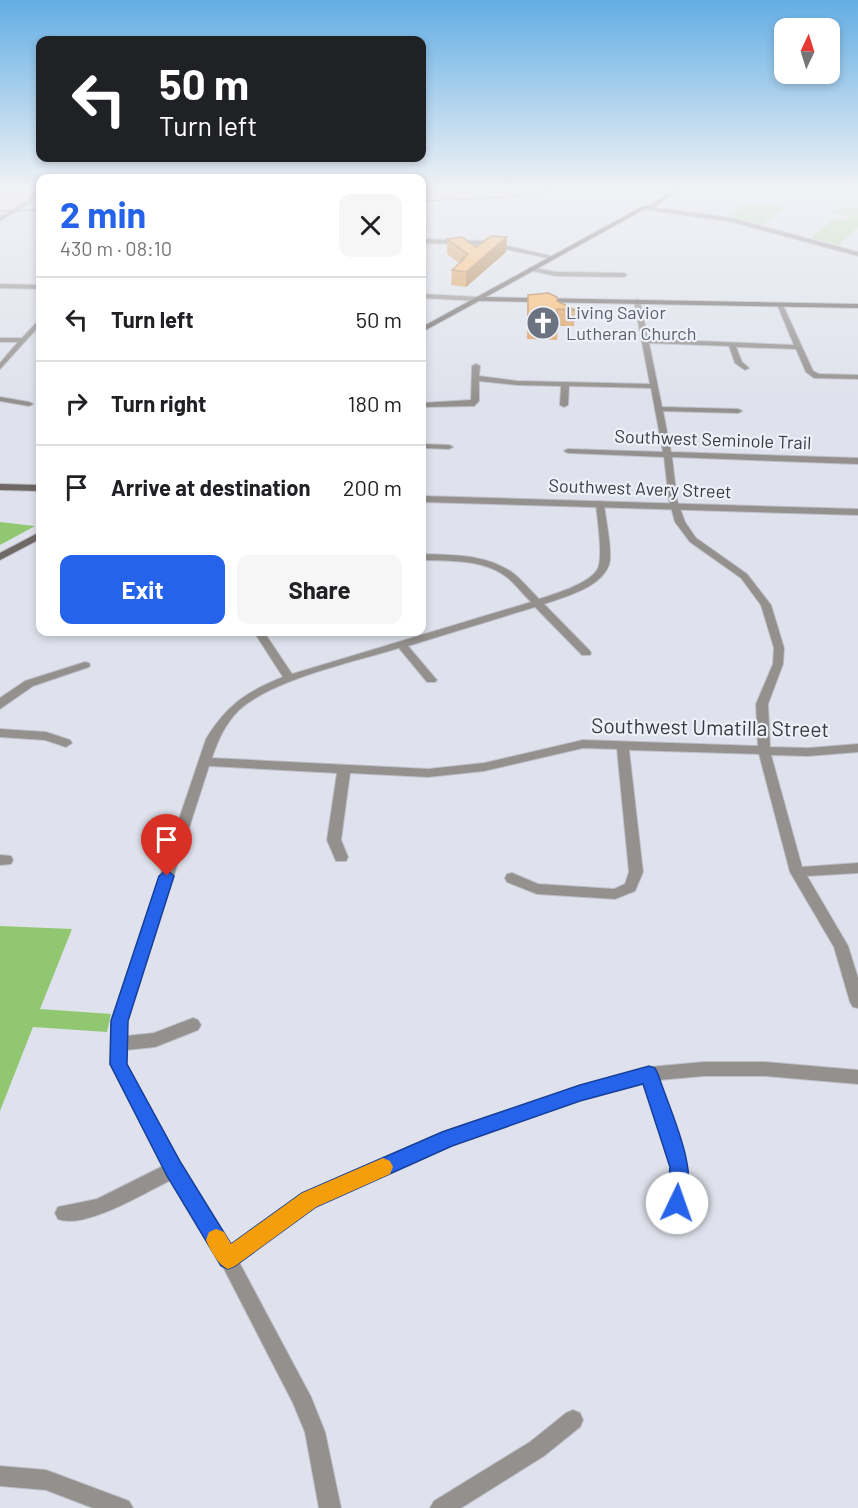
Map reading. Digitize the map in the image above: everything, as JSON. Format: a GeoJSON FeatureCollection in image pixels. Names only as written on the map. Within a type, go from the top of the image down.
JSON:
{"type":"FeatureCollection","features":[{"type":"Feature","properties":{"kind":"main road"},"geometry":{"type":"LineString","coordinates":[[426,328],[549,258]]}},
{"type":"Feature","properties":{"kind":"main road"},"geometry":{"type":"LineString","coordinates":[[479,298],[857,307]]}},
{"type":"Feature","properties":{"kind":"main road"},"geometry":{"type":"LineString","coordinates":[[0,487],[36,488]]}},
{"type":"Feature","properties":{"kind":"main road"},"geometry":{"type":"LineString","coordinates":[[0,557],[36,537]]}},
{"type":"Feature","properties":{"kind":"street"},"geometry":{"type":"LineString","coordinates":[[530,269],[556,274],[624,275]]}},
{"type":"Feature","properties":{"kind":"street"},"geometry":{"type":"LineString","coordinates":[[0,286],[36,287]]}},
{"type":"Feature","properties":{"kind":"street"},"geometry":{"type":"LineString","coordinates":[[426,296],[479,298]]}},
{"type":"Feature","properties":{"kind":"street"},"geometry":{"type":"LineString","coordinates":[[637,301],[668,456],[675,506],[680,522],[693,540],[744,576],[759,591],[766,604],[779,648],[778,664],[762,704],[764,750],[797,872],[805,890],[841,946],[858,1002]]}},
{"type":"Feature","properties":{"kind":"street"},"geometry":{"type":"LineString","coordinates":[[780,304],[810,372],[818,376],[858,377]]}},
{"type":"Feature","properties":{"kind":"street"},"geometry":{"type":"LineString","coordinates":[[0,367],[36,326]]}},
{"type":"Feature","properties":{"kind":"street"},"geometry":{"type":"LineString","coordinates":[[0,340],[24,340]]}},
{"type":"Feature","properties":{"kind":"street"},"geometry":{"type":"LineString","coordinates":[[646,341],[798,346]]}},
{"type":"Feature","properties":{"kind":"street"},"geometry":{"type":"LineString","coordinates":[[732,345],[739,363],[745,368]]}},
{"type":"Feature","properties":{"kind":"street"},"geometry":{"type":"LineString","coordinates":[[426,405],[471,404],[475,401],[476,366]]}},
{"type":"Feature","properties":{"kind":"street"},"geometry":{"type":"LineString","coordinates":[[476,378],[565,385],[654,386]]}},
{"type":"Feature","properties":{"kind":"street"},"geometry":{"type":"LineString","coordinates":[[564,405],[565,385]]}},
{"type":"Feature","properties":{"kind":"street"},"geometry":{"type":"LineString","coordinates":[[0,399],[29,404]]}},
{"type":"Feature","properties":{"kind":"street"},"geometry":{"type":"LineString","coordinates":[[659,409],[738,411]]}},
{"type":"Feature","properties":{"kind":"street"},"geometry":{"type":"LineString","coordinates":[[426,446],[449,447]]}},
{"type":"Feature","properties":{"kind":"street","name":"Southwest Seminole Trail"},"geometry":{"type":"LineString","coordinates":[[568,451],[858,461]]}},
{"type":"Feature","properties":{"kind":"street","name":"Southwest Avery Street"},"geometry":{"type":"LineString","coordinates":[[426,499],[858,512]]}},
{"type":"Feature","properties":{"kind":"street"},"geometry":{"type":"LineString","coordinates":[[330,1508],[315,1432],[308,1415],[228,1259],[174,1169],[118,1064],[119,1021],[205,762],[223,719],[236,705],[252,693],[289,678],[403,646],[577,590],[602,571],[605,559],[600,504]]}},
{"type":"Feature","properties":{"kind":"street"},"geometry":{"type":"LineString","coordinates":[[426,557],[486,561],[511,576],[585,653]]}},
{"type":"Feature","properties":{"kind":"street"},"geometry":{"type":"LineString","coordinates":[[262,636],[289,678]]}},
{"type":"Feature","properties":{"kind":"street"},"geometry":{"type":"LineString","coordinates":[[403,646],[431,680]]}},
{"type":"Feature","properties":{"kind":"street"},"geometry":{"type":"LineString","coordinates":[[0,705],[11,692],[25,683],[85,665]]}},
{"type":"Feature","properties":{"kind":"street"},"geometry":{"type":"LineString","coordinates":[[0,733],[46,736],[66,743]]}},
{"type":"Feature","properties":{"kind":"street","name":"Southwest Umatilla Street"},"geometry":{"type":"LineString","coordinates":[[205,762],[457,772],[584,744],[808,752],[858,748]]}},
{"type":"Feature","properties":{"kind":"street"},"geometry":{"type":"LineString","coordinates":[[512,878],[537,889],[615,894],[630,887],[636,872],[623,745]]}},
{"type":"Feature","properties":{"kind":"street"},"geometry":{"type":"LineString","coordinates":[[341,857],[334,840],[344,769]]}},
{"type":"Feature","properties":{"kind":"street"},"geometry":{"type":"LineString","coordinates":[[797,872],[858,868]]}},
{"type":"Feature","properties":{"kind":"street"},"geometry":{"type":"LineString","coordinates":[[118,1044],[155,1040],[193,1025]]}},
{"type":"Feature","properties":{"kind":"street"},"geometry":{"type":"LineString","coordinates":[[228,1259],[309,1200],[448,1138],[580,1093],[649,1074],[704,1069],[765,1069],[858,1077]]}},
{"type":"Feature","properties":{"kind":"street"},"geometry":{"type":"LineString","coordinates":[[649,1074],[679,1167],[677,1203]]}},
{"type":"Feature","properties":{"kind":"street"},"geometry":{"type":"LineString","coordinates":[[64,1213],[99,1207],[174,1169]]}},
{"type":"Feature","properties":{"kind":"street"},"geometry":{"type":"LineString","coordinates":[[441,1508],[537,1449],[573,1420]]}},
{"type":"Feature","properties":{"kind":"street"},"geometry":{"type":"LineString","coordinates":[[0,1476],[46,1480],[122,1508]]}},
{"type":"Feature","properties":{"kind":"green space"},"geometry":{"type":"Polygon","coordinates":[[[0,522],[35,526],[0,545],[0,522]]]}},
{"type":"Feature","properties":{"kind":"green space"},"geometry":{"type":"Polygon","coordinates":[[[0,926],[72,929],[40,1009],[111,1014],[107,1032],[33,1027],[0,1111],[0,926]]]}},
{"type":"Feature","properties":{"kind":"building"},"geometry":{"type":"Polygon","coordinates":[[[482,258],[466,272],[452,270],[464,259],[462,259],[482,258]]]}},
{"type":"Feature","properties":{"kind":"building"},"geometry":{"type":"Polygon","coordinates":[[[548,293],[557,297],[557,301],[575,310],[557,309],[558,324],[528,323],[528,295],[548,293]]]}},
{"type":"Feature","properties":{"kind":"slow traffic"},"geometry":{"type":"LineString","coordinates":[[216,1240],[228,1259],[309,1200],[383,1167]]}},
{"type":"Feature","properties":{"kind":"place","name":"Living Savior Lutheran Church"},"geometry":{"type":"Point","coordinates":[543,323]}},
{"type":"Feature","properties":{"kind":"route"},"geometry":{"type":"LineString","coordinates":[[167,876],[119,1021],[118,1064],[174,1169],[228,1259],[309,1200],[448,1138],[580,1093],[649,1074],[679,1167],[677,1203]]}}]}
